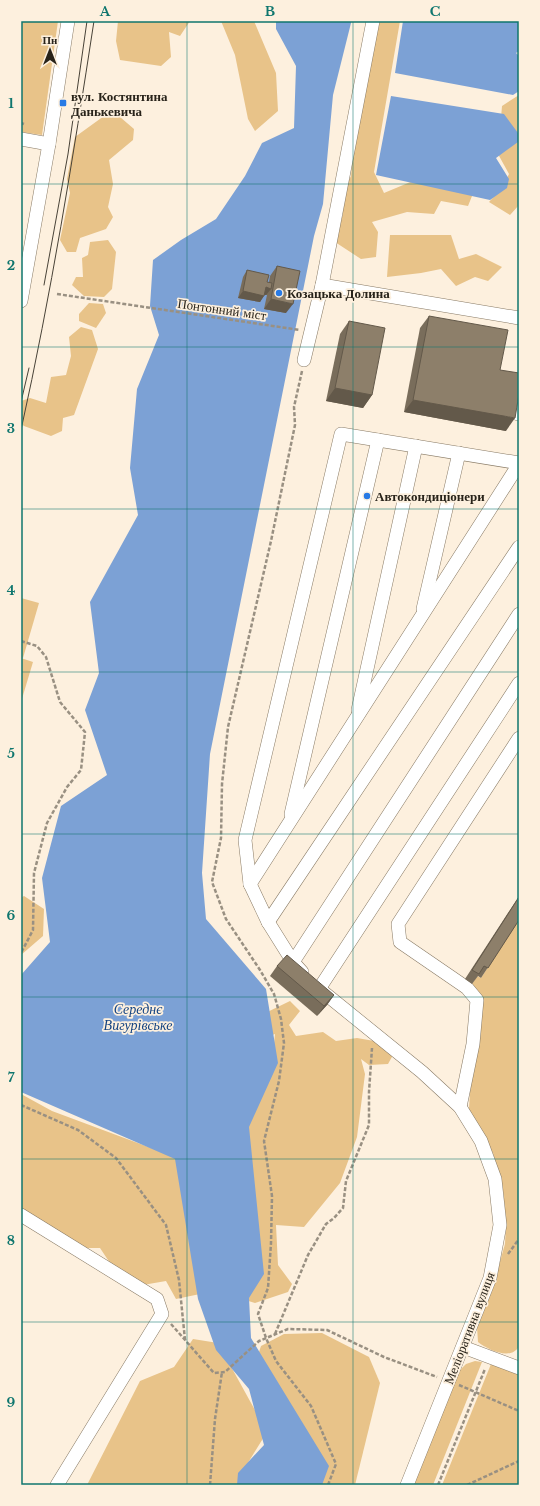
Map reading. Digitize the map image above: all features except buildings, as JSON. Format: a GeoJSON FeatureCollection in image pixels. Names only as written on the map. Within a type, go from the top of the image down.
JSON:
{"type":"FeatureCollection","features":[{"type":"Feature","properties":{"kind":"street"},"geometry":{"type":"LineString","coordinates":[[21,301],[49,144],[68,21]]}},
{"type":"Feature","properties":{"kind":"street"},"geometry":{"type":"LineString","coordinates":[[304,360],[322,285],[373,21]]}},
{"type":"Feature","properties":{"kind":"street"},"geometry":{"type":"LineString","coordinates":[[21,140],[49,144]]}},
{"type":"Feature","properties":{"kind":"street"},"geometry":{"type":"LineString","coordinates":[[322,285],[519,318]]}},
{"type":"Feature","properties":{"kind":"street","name":"Меліоративна вулиця"},"geometry":{"type":"LineString","coordinates":[[378,440],[341,434],[245,840],[250,884],[268,922],[293,962],[319,989],[422,1072],[460,1107],[481,1141],[495,1179],[500,1225],[490,1278],[407,1485]]}},
{"type":"Feature","properties":{"kind":"street"},"geometry":{"type":"LineString","coordinates":[[250,884],[356,719],[519,463],[378,440],[289,823]]}},
{"type":"Feature","properties":{"kind":"street"},"geometry":{"type":"LineString","coordinates":[[356,719],[416,446]]}},
{"type":"Feature","properties":{"kind":"street"},"geometry":{"type":"LineString","coordinates":[[420,618],[459,453]]}},
{"type":"Feature","properties":{"kind":"street"},"geometry":{"type":"LineString","coordinates":[[268,922],[519,547]]}},
{"type":"Feature","properties":{"kind":"street"},"geometry":{"type":"LineString","coordinates":[[293,962],[519,614]]}},
{"type":"Feature","properties":{"kind":"street"},"geometry":{"type":"LineString","coordinates":[[319,989],[519,683]]}},
{"type":"Feature","properties":{"kind":"street"},"geometry":{"type":"LineString","coordinates":[[460,1107],[473,1044],[477,1000],[467,988],[400,942],[398,924],[519,738]]}},
{"type":"Feature","properties":{"kind":"street"},"geometry":{"type":"LineString","coordinates":[[21,1215],[157,1299],[162,1314],[57,1485]]}},
{"type":"Feature","properties":{"kind":"street"},"geometry":{"type":"LineString","coordinates":[[463,1347],[519,1367]]}},
{"type":"Feature","properties":{"kind":"path","name":"Понтонний міст"},"geometry":{"type":"LineString","coordinates":[[57,294],[303,330]]}},
{"type":"Feature","properties":{"kind":"path"},"geometry":{"type":"LineString","coordinates":[[21,641],[37,646],[46,657],[60,702],[85,732],[81,770],[67,787],[47,823],[34,873],[33,930],[21,954]]}},
{"type":"Feature","properties":{"kind":"path"},"geometry":{"type":"LineString","coordinates":[[275,1334],[308,1255],[326,1224],[343,1208],[346,1181],[369,1125],[369,1092],[374,1033]]}},
{"type":"Feature","properties":{"kind":"path"},"geometry":{"type":"LineString","coordinates":[[21,1105],[78,1130],[116,1158],[166,1225],[179,1280],[185,1340]]}},
{"type":"Feature","properties":{"kind":"path"},"geometry":{"type":"LineString","coordinates":[[162,1314],[214,1373],[224,1372],[259,1341],[288,1329],[327,1330],[384,1357],[476,1392],[519,1411]]}},
{"type":"Feature","properties":{"kind":"path"},"geometry":{"type":"LineString","coordinates":[[438,1485],[490,1357]]}},
{"type":"Feature","properties":{"kind":"path"},"geometry":{"type":"LineString","coordinates":[[210,1485],[215,1419],[224,1372]]}},
{"type":"Feature","properties":{"kind":"path"},"geometry":{"type":"LineString","coordinates":[[467,1485],[519,1461]]}},
{"type":"Feature","properties":{"kind":"shaded area"},"geometry":{"type":"Polygon","coordinates":[[[21,21],[58,21],[42,135],[21,132],[21,21]]]}},
{"type":"Feature","properties":{"kind":"shaded area"},"geometry":{"type":"Polygon","coordinates":[[[118,21],[190,21],[180,36],[169,32],[171,57],[161,66],[120,60],[116,41],[118,21]]]}},
{"type":"Feature","properties":{"kind":"shaded area"},"geometry":{"type":"Polygon","coordinates":[[[221,21],[254,21],[276,73],[278,111],[255,131],[248,119],[235,55],[221,21]]]}},
{"type":"Feature","properties":{"kind":"shaded area"},"geometry":{"type":"Polygon","coordinates":[[[376,21],[400,21],[374,172],[384,193],[420,178],[474,191],[468,206],[441,201],[434,214],[407,212],[372,222],[378,232],[376,257],[361,259],[335,242],[343,214],[341,195],[351,176],[354,137],[376,21]]]}},
{"type":"Feature","properties":{"kind":"shaded area"},"geometry":{"type":"Polygon","coordinates":[[[519,95],[519,205],[510,215],[489,202],[502,188],[509,174],[498,154],[502,106],[519,95]]]}},
{"type":"Feature","properties":{"kind":"shaded area"},"geometry":{"type":"Polygon","coordinates":[[[104,116],[120,117],[134,129],[133,140],[109,160],[113,184],[108,207],[113,217],[106,229],[80,238],[76,252],[67,252],[60,240],[70,193],[67,179],[75,137],[104,116]]]}},
{"type":"Feature","properties":{"kind":"shaded area"},"geometry":{"type":"Polygon","coordinates":[[[390,235],[451,235],[459,259],[476,254],[502,267],[488,281],[475,277],[456,286],[441,269],[387,277],[390,235]]]}},
{"type":"Feature","properties":{"kind":"shaded area"},"geometry":{"type":"Polygon","coordinates":[[[108,240],[116,252],[112,289],[104,297],[84,296],[72,285],[76,277],[83,277],[82,258],[88,255],[90,242],[108,240]]]}},
{"type":"Feature","properties":{"kind":"shaded area"},"geometry":{"type":"Polygon","coordinates":[[[89,303],[103,304],[106,313],[96,328],[79,321],[79,314],[89,303]]]}},
{"type":"Feature","properties":{"kind":"shaded area"},"geometry":{"type":"Polygon","coordinates":[[[81,327],[92,330],[98,349],[74,415],[63,418],[62,431],[51,436],[24,426],[21,423],[21,401],[30,398],[46,403],[51,377],[66,375],[71,356],[69,337],[81,327]]]}},
{"type":"Feature","properties":{"kind":"shaded area"},"geometry":{"type":"Polygon","coordinates":[[[21,598],[39,603],[23,658],[21,657],[21,598]]]}},
{"type":"Feature","properties":{"kind":"shaded area"},"geometry":{"type":"Polygon","coordinates":[[[21,658],[33,662],[21,702],[21,658]]]}},
{"type":"Feature","properties":{"kind":"shaded area"},"geometry":{"type":"Polygon","coordinates":[[[24,896],[44,909],[43,936],[21,955],[21,898],[24,896]]]}},
{"type":"Feature","properties":{"kind":"shaded area"},"geometry":{"type":"Polygon","coordinates":[[[519,919],[519,1346],[511,1353],[500,1353],[478,1342],[477,1327],[495,1279],[505,1244],[506,1223],[503,1190],[493,1153],[469,1109],[482,1005],[472,984],[477,976],[481,978],[519,919]]]}},
{"type":"Feature","properties":{"kind":"shaded area"},"geometry":{"type":"Polygon","coordinates":[[[290,1001],[300,1011],[289,1025],[296,1036],[323,1032],[336,1041],[357,1038],[380,1042],[393,1055],[388,1064],[369,1065],[361,1059],[365,1074],[357,1137],[340,1183],[304,1227],[276,1225],[278,1265],[292,1284],[288,1292],[255,1303],[242,1299],[241,1091],[273,1053],[275,1034],[259,1040],[255,1018],[290,1001]]]}},
{"type":"Feature","properties":{"kind":"shaded area"},"geometry":{"type":"Polygon","coordinates":[[[21,1094],[52,1111],[178,1158],[200,1294],[176,1299],[166,1281],[137,1286],[118,1275],[100,1248],[77,1248],[21,1211],[21,1094]]]}},
{"type":"Feature","properties":{"kind":"shaded area"},"geometry":{"type":"Polygon","coordinates":[[[322,1333],[369,1357],[380,1383],[355,1485],[316,1485],[258,1355],[261,1346],[284,1334],[322,1333]]]}},
{"type":"Feature","properties":{"kind":"shaded area"},"geometry":{"type":"Polygon","coordinates":[[[193,1339],[218,1343],[267,1432],[241,1474],[238,1485],[87,1485],[140,1381],[174,1367],[193,1339]]]}},
{"type":"Feature","properties":{"kind":"shaded area"},"geometry":{"type":"Polygon","coordinates":[[[475,1361],[482,1362],[433,1485],[412,1485],[460,1370],[466,1364],[475,1361]]]}},
{"type":"Feature","properties":{"kind":"shaded area"},"geometry":{"type":"Polygon","coordinates":[[[491,1364],[519,1375],[519,1485],[442,1485],[491,1364]]]}},
{"type":"Feature","properties":{"kind":"water","name":"Середнє Вигурівське"},"geometry":{"type":"Polygon","coordinates":[[[276,21],[351,21],[351,23],[333,95],[323,204],[314,236],[210,754],[202,873],[206,919],[266,989],[278,1063],[249,1127],[264,1274],[249,1298],[251,1338],[329,1466],[322,1485],[237,1485],[238,1473],[264,1445],[249,1389],[216,1350],[198,1299],[175,1159],[21,1092],[21,975],[50,942],[42,878],[61,806],[107,775],[85,710],[99,673],[90,602],[138,515],[130,468],[137,389],[159,335],[150,306],[153,260],[181,240],[216,219],[245,176],[262,143],[294,128],[296,66],[276,29],[276,21]]]}},
{"type":"Feature","properties":{"kind":"water"},"geometry":{"type":"Polygon","coordinates":[[[403,21],[519,21],[519,51],[516,53],[519,56],[519,91],[513,95],[395,73],[403,21]]]}},
{"type":"Feature","properties":{"kind":"water"},"geometry":{"type":"Polygon","coordinates":[[[391,96],[504,114],[518,133],[518,142],[496,158],[509,179],[507,188],[490,200],[376,175],[391,96]]]}},
{"type":"Feature","properties":{"kind":"tram line"},"geometry":{"type":"LineString","coordinates":[[44,285],[68,154],[87,21]]}},
{"type":"Feature","properties":{"kind":"tram line"},"geometry":{"type":"LineString","coordinates":[[21,430],[61,226],[94,21]]}},
{"type":"Feature","properties":{"kind":"tram line"},"geometry":{"type":"LineString","coordinates":[[21,402],[29,368]]}},
{"type":"Feature","properties":{"kind":"place","name":"вул. Костянтина Данькевича"},"geometry":{"type":"Point","coordinates":[63,103]}},
{"type":"Feature","properties":{"kind":"place","name":"Козацька Долина"},"geometry":{"type":"Point","coordinates":[279,293]}},
{"type":"Feature","properties":{"kind":"place","name":"Автокондиціонери"},"geometry":{"type":"Point","coordinates":[367,496]}}]}
